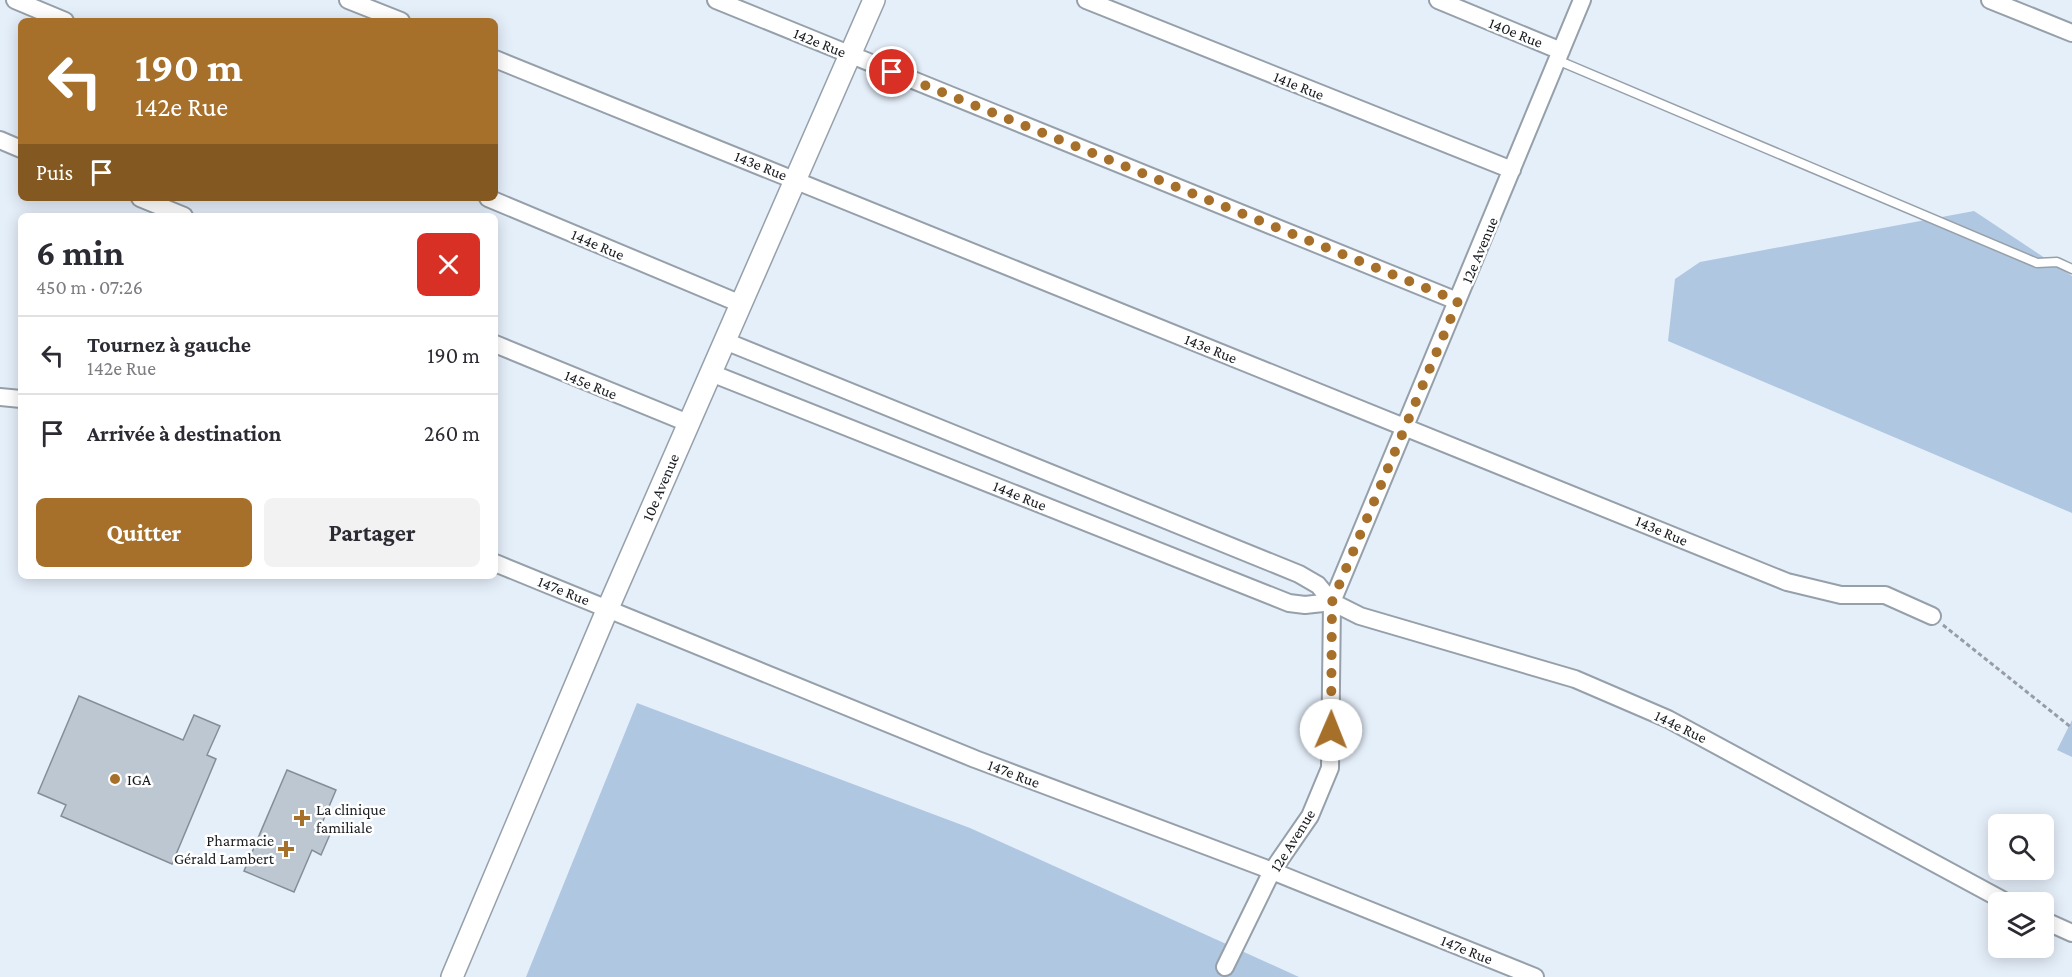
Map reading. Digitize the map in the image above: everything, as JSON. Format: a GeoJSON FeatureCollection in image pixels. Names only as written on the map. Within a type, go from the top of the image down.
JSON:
{"type":"FeatureCollection","features":[{"type":"Feature","properties":{"kind":"street"},"geometry":{"type":"LineString","coordinates":[[15,0],[58,18]]}},
{"type":"Feature","properties":{"kind":"street"},"geometry":{"type":"LineString","coordinates":[[348,0],[393,18]]}},
{"type":"Feature","properties":{"kind":"street","name":"142e Rue"},"geometry":{"type":"LineString","coordinates":[[716,0],[1458,301]]}},
{"type":"Feature","properties":{"kind":"street","name":"10e Avenue"},"geometry":{"type":"LineString","coordinates":[[452,977],[608,608],[794,178],[874,0]]}},
{"type":"Feature","properties":{"kind":"street","name":"141e Rue"},"geometry":{"type":"LineString","coordinates":[[1086,0],[1512,170]]}},
{"type":"Feature","properties":{"kind":"street","name":"140e Rue"},"geometry":{"type":"LineString","coordinates":[[1438,0],[1559,55]]}},
{"type":"Feature","properties":{"kind":"street","name":"12e Avenue"},"geometry":{"type":"LineString","coordinates":[[1225,967],[1272,871],[1310,816],[1330,768],[1332,602],[1403,426],[1458,301],[1582,0]]}},
{"type":"Feature","properties":{"kind":"street"},"geometry":{"type":"LineString","coordinates":[[1990,0],[2072,33]]}},
{"type":"Feature","properties":{"kind":"street","name":"143e Rue"},"geometry":{"type":"LineString","coordinates":[[498,60],[794,178],[1787,582],[1841,595],[1885,595],[1932,616]]}},
{"type":"Feature","properties":{"kind":"street"},"geometry":{"type":"LineString","coordinates":[[0,140],[18,148]]}},
{"type":"Feature","properties":{"kind":"street"},"geometry":{"type":"LineString","coordinates":[[147,201],[177,213]]}},
{"type":"Feature","properties":{"kind":"street","name":"144e Rue"},"geometry":{"type":"LineString","coordinates":[[495,201],[741,304]]}},
{"type":"Feature","properties":{"kind":"street","name":"144e Rue"},"geometry":{"type":"LineString","coordinates":[[725,341],[1299,574],[1318,585],[1332,602],[1360,616],[1519,661],[1614,695],[1696,732],[1988,892]]}},
{"type":"Feature","properties":{"kind":"street","name":"145e Rue"},"geometry":{"type":"LineString","coordinates":[[498,345],[688,423]]}},
{"type":"Feature","properties":{"kind":"street","name":"144e Rue"},"geometry":{"type":"LineString","coordinates":[[711,373],[1289,603],[1305,605],[1332,602]]}},
{"type":"Feature","properties":{"kind":"street"},"geometry":{"type":"LineString","coordinates":[[0,397],[18,399]]}},
{"type":"Feature","properties":{"kind":"street","name":"147e Rue"},"geometry":{"type":"LineString","coordinates":[[498,564],[975,759],[1272,871],[1535,977]]}},
{"type":"Feature","properties":{"kind":"street"},"geometry":{"type":"LineString","coordinates":[[2054,925],[2072,933]]}},
{"type":"Feature","properties":{"kind":"lane"},"geometry":{"type":"LineString","coordinates":[[1559,55],[2037,264],[2057,262],[2072,268]]}},
{"type":"Feature","properties":{"kind":"path"},"geometry":{"type":"LineString","coordinates":[[1932,616],[2072,728]]}},
{"type":"Feature","properties":{"kind":"shaded area"},"geometry":{"type":"Polygon","coordinates":[[[1974,211],[2072,276],[2072,513],[1668,341],[1675,279],[1700,262],[1974,211]]]}},
{"type":"Feature","properties":{"kind":"shaded area"},"geometry":{"type":"Polygon","coordinates":[[[637,703],[970,828],[1299,977],[526,977],[637,703]]]}},
{"type":"Feature","properties":{"kind":"shaded area"},"geometry":{"type":"Polygon","coordinates":[[[2072,720],[2072,757],[2057,750],[2072,720]]]}},
{"type":"Feature","properties":{"kind":"building"},"geometry":{"type":"Polygon","coordinates":[[[79,696],[183,740],[194,715],[220,726],[207,755],[216,759],[172,864],[61,816],[66,805],[38,793],[79,696]]]}},
{"type":"Feature","properties":{"kind":"building"},"geometry":{"type":"Polygon","coordinates":[[[287,770],[336,790],[320,828],[331,832],[321,855],[312,850],[294,892],[244,871],[287,770]]]}},
{"type":"Feature","properties":{"kind":"place","name":"IGA"},"geometry":{"type":"Point","coordinates":[115,779]}},
{"type":"Feature","properties":{"kind":"place","name":"La clinique familiale"},"geometry":{"type":"Point","coordinates":[302,818]}},
{"type":"Feature","properties":{"kind":"place","name":"Pharmacie Gérald Lambert"},"geometry":{"type":"Point","coordinates":[286,849]}},
{"type":"Feature","properties":{"kind":"route"},"geometry":{"type":"LineString","coordinates":[[892,72],[1458,301],[1403,426],[1332,602],[1331,730]]}}]}
